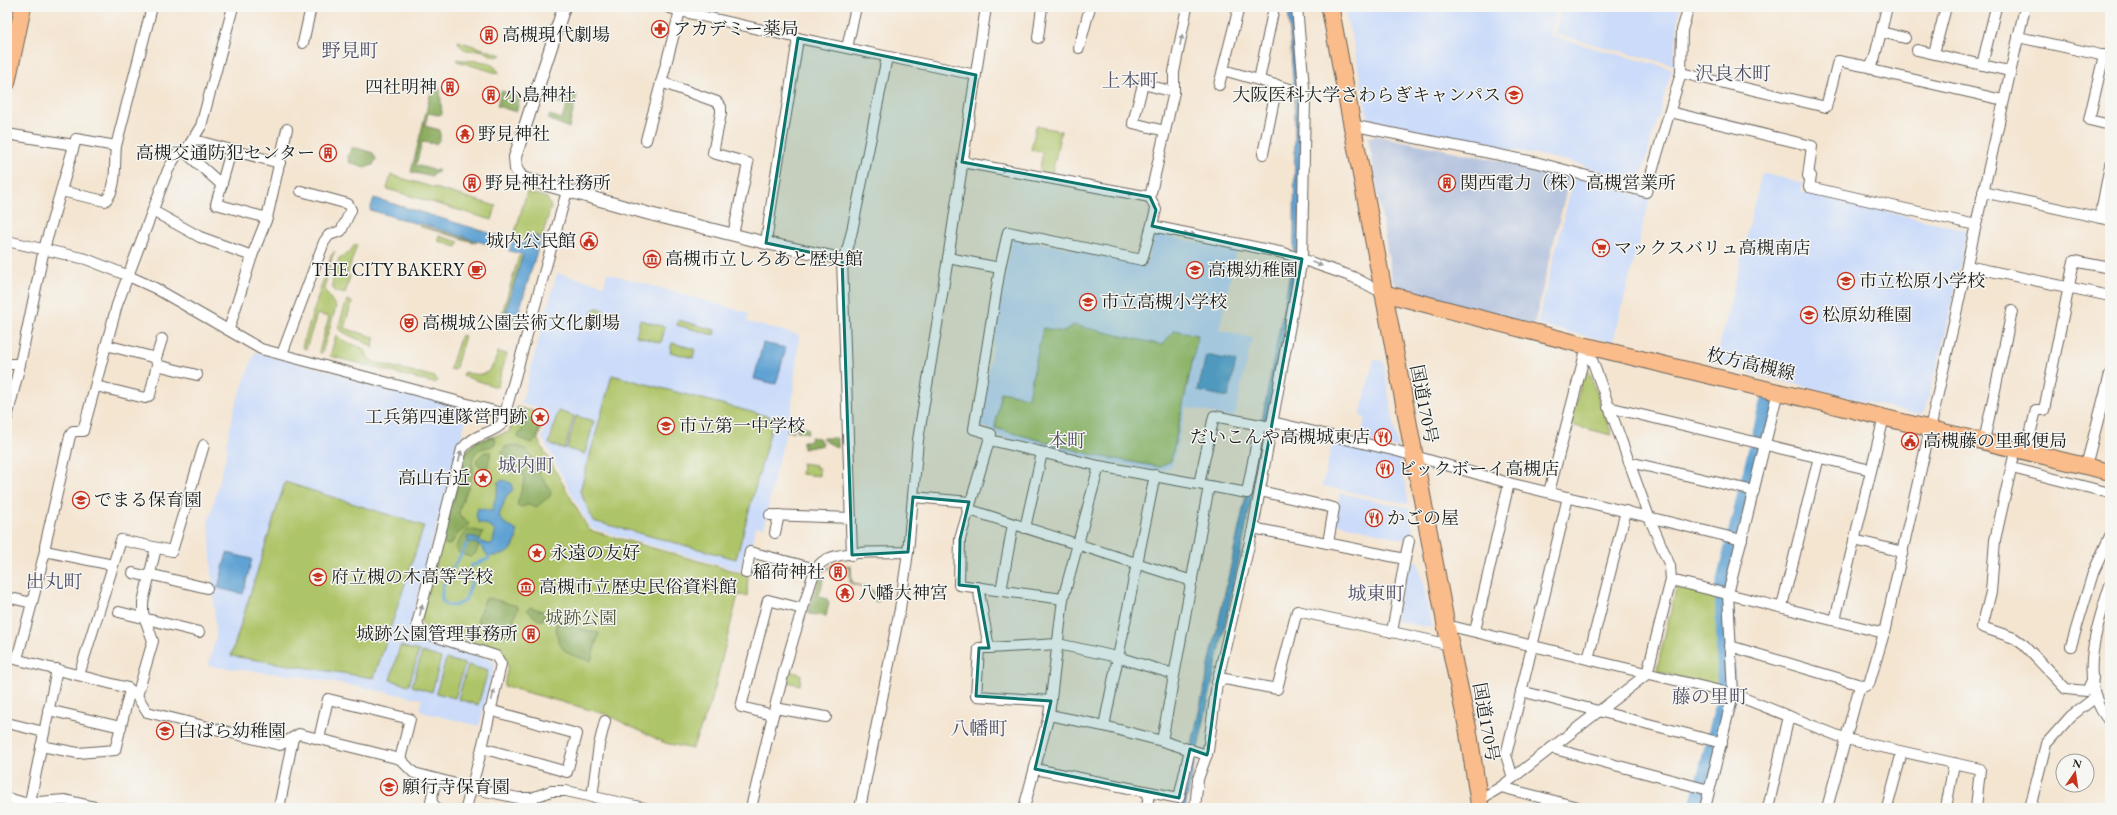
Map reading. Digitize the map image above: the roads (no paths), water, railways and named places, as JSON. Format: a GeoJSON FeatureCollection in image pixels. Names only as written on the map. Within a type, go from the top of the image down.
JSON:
{"type":"FeatureCollection","features":[{"type":"Feature","properties":{"kind":"highway","name":"国道170号"},"geometry":{"type":"LineString","coordinates":[[1330,7],[1446,625],[1468,730],[1479,804]]}},
{"type":"Feature","properties":{"kind":"main road"},"geometry":{"type":"LineString","coordinates":[[7,83],[23,7]]}},
{"type":"Feature","properties":{"kind":"main road","name":"枚方高槻線"},"geometry":{"type":"LineString","coordinates":[[1383,293],[1587,346],[1984,441],[2017,460],[2086,466],[2110,472]]}},
{"type":"Feature","properties":{"kind":"street"},"geometry":{"type":"LineString","coordinates":[[61,191],[105,200],[109,197],[114,187],[116,146],[152,7]]}},
{"type":"Feature","properties":{"kind":"street"},"geometry":{"type":"LineString","coordinates":[[233,7],[201,126],[194,140],[185,152],[177,154],[168,170],[117,305],[83,431],[73,432],[70,436],[32,603],[12,658],[79,674],[133,693],[147,712],[280,745],[299,734],[400,759],[414,773],[518,798],[532,798],[551,791],[566,791],[645,808]]}},
{"type":"Feature","properties":{"kind":"street"},"geometry":{"type":"LineString","coordinates":[[303,43],[311,7]]}},
{"type":"Feature","properties":{"kind":"street"},"geometry":{"type":"LineString","coordinates":[[564,7],[514,162],[517,172],[524,179],[732,235],[842,259]]}},
{"type":"Feature","properties":{"kind":"street"},"geometry":{"type":"LineString","coordinates":[[666,7],[681,9],[798,38],[976,75]]}},
{"type":"Feature","properties":{"kind":"street"},"geometry":{"type":"LineString","coordinates":[[847,48],[856,7]]}},
{"type":"Feature","properties":{"kind":"street"},"geometry":{"type":"LineString","coordinates":[[860,808],[895,635],[908,552],[918,440],[976,75],[984,7]]}},
{"type":"Feature","properties":{"kind":"street"},"geometry":{"type":"LineString","coordinates":[[1038,38],[1042,7]]}},
{"type":"Feature","properties":{"kind":"street"},"geometry":{"type":"LineString","coordinates":[[1079,48],[1090,7]]}},
{"type":"Feature","properties":{"kind":"street"},"geometry":{"type":"LineString","coordinates":[[1063,600],[959,585],[960,539],[991,434],[974,429],[1000,268],[1008,232],[1142,260],[1156,210],[1150,197],[1156,178],[1159,149],[1165,131],[1174,92],[1174,72],[1187,7]]}},
{"type":"Feature","properties":{"kind":"street"},"geometry":{"type":"LineString","coordinates":[[1219,85],[1239,7]]}},
{"type":"Feature","properties":{"kind":"street"},"geometry":{"type":"LineString","coordinates":[[1259,80],[1274,7]]}},
{"type":"Feature","properties":{"kind":"street"},"geometry":{"type":"LineString","coordinates":[[1195,808],[1198,779],[1206,755],[1217,683],[1253,528],[1302,259],[1305,99],[1297,7]]}},
{"type":"Feature","properties":{"kind":"street"},"geometry":{"type":"LineString","coordinates":[[1351,125],[1539,163],[1646,192],[1681,73],[1682,30],[1689,7]]}},
{"type":"Feature","properties":{"kind":"street"},"geometry":{"type":"LineString","coordinates":[[1869,67],[1874,60],[1887,7]]}},
{"type":"Feature","properties":{"kind":"street"},"geometry":{"type":"LineString","coordinates":[[1934,53],[1946,7]]}},
{"type":"Feature","properties":{"kind":"street"},"geometry":{"type":"LineString","coordinates":[[1982,65],[1996,7]]}},
{"type":"Feature","properties":{"kind":"street"},"geometry":{"type":"LineString","coordinates":[[1827,808],[1859,689],[1869,684],[1884,633],[2025,7]]}},
{"type":"Feature","properties":{"kind":"street"},"geometry":{"type":"LineString","coordinates":[[646,140],[681,9]]}},
{"type":"Feature","properties":{"kind":"street"},"geometry":{"type":"LineString","coordinates":[[1881,32],[1905,38]]}},
{"type":"Feature","properties":{"kind":"street"},"geometry":{"type":"LineString","coordinates":[[2018,37],[2107,56],[2089,120],[2110,125]]}},
{"type":"Feature","properties":{"kind":"street"},"geometry":{"type":"LineString","coordinates":[[766,243],[776,163],[785,124],[798,38]]}},
{"type":"Feature","properties":{"kind":"street"},"geometry":{"type":"LineString","coordinates":[[1917,50],[2010,71]]}},
{"type":"Feature","properties":{"kind":"street"},"geometry":{"type":"LineString","coordinates":[[852,555],[842,259],[847,251],[852,231],[887,56]]}},
{"type":"Feature","properties":{"kind":"street"},"geometry":{"type":"LineString","coordinates":[[1681,73],[1826,107],[1838,61],[1869,67],[1876,71],[2003,100]]}},
{"type":"Feature","properties":{"kind":"street"},"geometry":{"type":"LineString","coordinates":[[1223,70],[1290,89]]}},
{"type":"Feature","properties":{"kind":"street"},"geometry":{"type":"LineString","coordinates":[[661,82],[717,102],[721,107],[722,113],[713,153],[748,163],[732,235]]}},
{"type":"Feature","properties":{"kind":"street"},"geometry":{"type":"LineString","coordinates":[[1165,131],[1133,123],[1142,84],[1174,92]]}},
{"type":"Feature","properties":{"kind":"street"},"geometry":{"type":"LineString","coordinates":[[1263,154],[1278,85]]}},
{"type":"Feature","properties":{"kind":"street"},"geometry":{"type":"LineString","coordinates":[[1670,112],[1812,146],[1808,176],[1811,176],[1809,187],[1976,225]]}},
{"type":"Feature","properties":{"kind":"street"},"geometry":{"type":"LineString","coordinates":[[229,329],[252,256],[267,218],[287,129]]}},
{"type":"Feature","properties":{"kind":"street"},"geometry":{"type":"LineString","coordinates":[[7,134],[74,145]]}},
{"type":"Feature","properties":{"kind":"street"},"geometry":{"type":"LineString","coordinates":[[7,418],[44,249],[76,139],[116,146]]}},
{"type":"Feature","properties":{"kind":"street"},"geometry":{"type":"LineString","coordinates":[[194,140],[280,163]]}},
{"type":"Feature","properties":{"kind":"street"},"geometry":{"type":"LineString","coordinates":[[231,151],[216,204],[267,218]]}},
{"type":"Feature","properties":{"kind":"street"},"geometry":{"type":"LineString","coordinates":[[185,152],[222,185]]}},
{"type":"Feature","properties":{"kind":"street"},"geometry":{"type":"LineString","coordinates":[[962,162],[1150,197]]}},
{"type":"Feature","properties":{"kind":"street"},"geometry":{"type":"LineString","coordinates":[[1983,192],[2105,219],[2110,165]]}},
{"type":"Feature","properties":{"kind":"street"},"geometry":{"type":"LineString","coordinates":[[282,354],[324,242],[329,235],[341,232],[351,210],[348,204],[301,191]]}},
{"type":"Feature","properties":{"kind":"street"},"geometry":{"type":"LineString","coordinates":[[466,808],[482,748],[500,660],[496,656],[421,632],[417,624],[462,449],[476,436],[495,430],[502,424],[567,191]]}},
{"type":"Feature","properties":{"kind":"street"},"geometry":{"type":"LineString","coordinates":[[153,211],[200,237],[252,256]]}},
{"type":"Feature","properties":{"kind":"street"},"geometry":{"type":"LineString","coordinates":[[1152,226],[1284,253],[1353,277],[1383,293]]}},
{"type":"Feature","properties":{"kind":"street"},"geometry":{"type":"LineString","coordinates":[[7,241],[86,259],[129,276],[155,288],[229,329],[261,349],[505,414]]}},
{"type":"Feature","properties":{"kind":"street"},"geometry":{"type":"LineString","coordinates":[[948,258],[1000,268]]}},
{"type":"Feature","properties":{"kind":"street"},"geometry":{"type":"LineString","coordinates":[[2093,678],[2088,691],[2066,690],[2024,646],[2014,638],[1982,627],[1991,592],[1995,540],[2017,460],[2036,410],[2044,410],[2074,261],[2110,268]]}},
{"type":"Feature","properties":{"kind":"street"},"geometry":{"type":"LineString","coordinates":[[1967,266],[2110,296]]}},
{"type":"Feature","properties":{"kind":"street"},"geometry":{"type":"LineString","coordinates":[[1984,441],[2012,311]]}},
{"type":"Feature","properties":{"kind":"street"},"geometry":{"type":"LineString","coordinates":[[96,386],[145,398],[150,395],[162,339]]}},
{"type":"Feature","properties":{"kind":"street"},"geometry":{"type":"LineString","coordinates":[[106,344],[197,375]]}},
{"type":"Feature","properties":{"kind":"street"},"geometry":{"type":"LineString","coordinates":[[1479,804],[1648,674],[1671,580],[1670,566],[1649,517],[1587,346]]}},
{"type":"Feature","properties":{"kind":"street"},"geometry":{"type":"LineString","coordinates":[[1549,492],[1587,346]]}},
{"type":"Feature","properties":{"kind":"street"},"geometry":{"type":"LineString","coordinates":[[7,364],[20,364]]}},
{"type":"Feature","properties":{"kind":"street"},"geometry":{"type":"LineString","coordinates":[[2086,466],[2110,374]]}},
{"type":"Feature","properties":{"kind":"street"},"geometry":{"type":"LineString","coordinates":[[1705,808],[1705,789],[1729,693],[1730,646],[1724,593],[1760,443],[1778,391]]}},
{"type":"Feature","properties":{"kind":"street"},"geometry":{"type":"LineString","coordinates":[[1608,407],[1871,470]]}},
{"type":"Feature","properties":{"kind":"street"},"geometry":{"type":"LineString","coordinates":[[1199,484],[1214,416],[1260,425],[1272,425],[1414,456],[1509,483],[1738,539]]}},
{"type":"Feature","properties":{"kind":"street"},"geometry":{"type":"LineString","coordinates":[[1835,620],[1884,417]]}},
{"type":"Feature","properties":{"kind":"street"},"geometry":{"type":"LineString","coordinates":[[990,440],[1099,466],[1247,493],[1260,425]]}},
{"type":"Feature","properties":{"kind":"street"},"geometry":{"type":"LineString","coordinates":[[79,674],[121,540],[172,551],[204,445]]}},
{"type":"Feature","properties":{"kind":"street"},"geometry":{"type":"LineString","coordinates":[[1025,528],[1042,453]]}},
{"type":"Feature","properties":{"kind":"street"},"geometry":{"type":"LineString","coordinates":[[1782,606],[1819,457]]}},
{"type":"Feature","properties":{"kind":"street"},"geometry":{"type":"LineString","coordinates":[[2017,460],[2110,493]]}},
{"type":"Feature","properties":{"kind":"street"},"geometry":{"type":"LineString","coordinates":[[1629,462],[1749,490]]}},
{"type":"Feature","properties":{"kind":"street"},"geometry":{"type":"LineString","coordinates":[[1024,808],[1049,715],[1063,600],[1099,466]]}},
{"type":"Feature","properties":{"kind":"street"},"geometry":{"type":"LineString","coordinates":[[1104,726],[1136,562],[1155,475]]}},
{"type":"Feature","properties":{"kind":"street"},"geometry":{"type":"LineString","coordinates":[[1475,631],[1509,483]]}},
{"type":"Feature","properties":{"kind":"street"},"geometry":{"type":"LineString","coordinates":[[1162,741],[1209,486]]}},
{"type":"Feature","properties":{"kind":"street"},"geometry":{"type":"LineString","coordinates":[[1260,491],[1334,508],[1328,543]]}},
{"type":"Feature","properties":{"kind":"street"},"geometry":{"type":"LineString","coordinates":[[913,497],[969,506],[1013,524],[1192,581]]}},
{"type":"Feature","properties":{"kind":"street"},"geometry":{"type":"LineString","coordinates":[[1513,778],[1506,755],[1568,497]]}},
{"type":"Feature","properties":{"kind":"street"},"geometry":{"type":"LineString","coordinates":[[1588,660],[1626,511]]}},
{"type":"Feature","properties":{"kind":"street"},"geometry":{"type":"LineString","coordinates":[[775,533],[774,515],[851,518]]}},
{"type":"Feature","properties":{"kind":"street"},"geometry":{"type":"LineString","coordinates":[[1002,591],[1013,524]]}},
{"type":"Feature","properties":{"kind":"street"},"geometry":{"type":"LineString","coordinates":[[1253,528],[1405,559]]}},
{"type":"Feature","properties":{"kind":"street"},"geometry":{"type":"LineString","coordinates":[[2071,646],[2093,573],[2110,536]]}},
{"type":"Feature","properties":{"kind":"street"},"geometry":{"type":"LineString","coordinates":[[1854,540],[1903,552]]}},
{"type":"Feature","properties":{"kind":"street"},"geometry":{"type":"LineString","coordinates":[[1392,632],[1409,541]]}},
{"type":"Feature","properties":{"kind":"street"},"geometry":{"type":"LineString","coordinates":[[41,746],[78,753],[115,750],[121,727],[153,641],[143,612],[143,602],[156,548]]}},
{"type":"Feature","properties":{"kind":"street"},"geometry":{"type":"LineString","coordinates":[[45,551],[113,565]]}},
{"type":"Feature","properties":{"kind":"street"},"geometry":{"type":"LineString","coordinates":[[746,574],[750,552],[816,569]]}},
{"type":"Feature","properties":{"kind":"street"},"geometry":{"type":"LineString","coordinates":[[751,808],[774,711],[802,608],[816,569],[820,564],[831,558],[852,555],[908,552]]}},
{"type":"Feature","properties":{"kind":"street"},"geometry":{"type":"LineString","coordinates":[[133,573],[207,588]]}},
{"type":"Feature","properties":{"kind":"street"},"geometry":{"type":"LineString","coordinates":[[1671,580],[1782,606],[1884,633]]}},
{"type":"Feature","properties":{"kind":"street"},"geometry":{"type":"LineString","coordinates":[[2110,585],[2095,636],[2093,678],[2096,697],[2110,722]]}},
{"type":"Feature","properties":{"kind":"street"},"geometry":{"type":"LineString","coordinates":[[978,587],[989,648]]}},
{"type":"Feature","properties":{"kind":"street"},"geometry":{"type":"LineString","coordinates":[[7,597],[32,603]]}},
{"type":"Feature","properties":{"kind":"street"},"geometry":{"type":"LineString","coordinates":[[802,608],[768,600],[741,706],[826,718]]}},
{"type":"Feature","properties":{"kind":"street"},"geometry":{"type":"LineString","coordinates":[[1217,683],[1225,679],[1277,689],[1297,611],[1451,645]]}},
{"type":"Feature","properties":{"kind":"street"},"geometry":{"type":"LineString","coordinates":[[120,612],[199,632]]}},
{"type":"Feature","properties":{"kind":"street"},"geometry":{"type":"LineString","coordinates":[[1446,625],[1729,693],[1846,739],[1980,769],[1976,808]]}},
{"type":"Feature","properties":{"kind":"street"},"geometry":{"type":"LineString","coordinates":[[1051,701],[976,696],[979,648],[1058,644],[1117,657],[1174,674]]}},
{"type":"Feature","properties":{"kind":"street"},"geometry":{"type":"LineString","coordinates":[[1730,646],[1864,686]]}},
{"type":"Feature","properties":{"kind":"street"},"geometry":{"type":"LineString","coordinates":[[27,804],[57,669]]}},
{"type":"Feature","properties":{"kind":"street"},"geometry":{"type":"LineString","coordinates":[[1521,691],[1717,742]]}},
{"type":"Feature","properties":{"kind":"street"},"geometry":{"type":"LineString","coordinates":[[2030,808],[2046,744],[2071,716],[2096,697]]}},
{"type":"Feature","properties":{"kind":"street"},"geometry":{"type":"LineString","coordinates":[[319,739],[328,699],[410,719],[400,759]]}},
{"type":"Feature","properties":{"kind":"street"},"geometry":{"type":"LineString","coordinates":[[48,710],[121,727]]}},
{"type":"Feature","properties":{"kind":"street"},"geometry":{"type":"LineString","coordinates":[[482,748],[567,772],[577,734],[489,710]]}},
{"type":"Feature","properties":{"kind":"street"},"geometry":{"type":"LineString","coordinates":[[1049,715],[1104,726],[1162,741],[1206,755]]}},
{"type":"Feature","properties":{"kind":"street"},"geometry":{"type":"LineString","coordinates":[[1768,808],[1789,716]]}},
{"type":"Feature","properties":{"kind":"street"},"geometry":{"type":"LineString","coordinates":[[592,797],[599,745],[605,721]]}},
{"type":"Feature","properties":{"kind":"street"},"geometry":{"type":"LineString","coordinates":[[7,723],[44,732]]}},
{"type":"Feature","properties":{"kind":"street"},"geometry":{"type":"LineString","coordinates":[[280,808],[292,738]]}},
{"type":"Feature","properties":{"kind":"street"},"geometry":{"type":"LineString","coordinates":[[1551,748],[1705,789]]}},
{"type":"Feature","properties":{"kind":"street"},"geometry":{"type":"LineString","coordinates":[[1035,769],[1179,798],[1190,750]]}},
{"type":"Feature","properties":{"kind":"street"},"geometry":{"type":"LineString","coordinates":[[1887,808],[1902,752]]}},
{"type":"Feature","properties":{"kind":"street"},"geometry":{"type":"LineString","coordinates":[[1946,808],[1954,763]]}},
{"type":"Feature","properties":{"kind":"street"},"geometry":{"type":"LineString","coordinates":[[436,778],[431,801],[436,808]]}},
{"type":"Feature","properties":{"kind":"street"},"geometry":{"type":"LineString","coordinates":[[1501,787],[1581,808]]}},
{"type":"Feature","properties":{"kind":"street"},"geometry":{"type":"LineString","coordinates":[[1147,808],[1149,792]]}},
{"type":"Feature","properties":{"kind":"street"},"geometry":{"type":"LineString","coordinates":[[7,798],[27,804],[65,800],[100,808]]}},
{"type":"Feature","properties":{"kind":"street"},"geometry":{"type":"LineString","coordinates":[[528,808],[532,798]]}},
{"type":"Feature","properties":{"kind":"water"},"geometry":{"type":"Polygon","coordinates":[[[1288,7],[1293,7],[1301,101],[1300,250],[1245,532],[1185,808],[1178,808],[1259,436],[1294,253],[1295,106],[1288,7]]]}},
{"type":"Feature","properties":{"kind":"water"},"geometry":{"type":"Polygon","coordinates":[[[374,198],[526,244],[529,235],[541,238],[517,318],[508,316],[509,312],[506,311],[523,255],[419,223],[418,224],[370,210],[374,198]]]}},
{"type":"Feature","properties":{"kind":"water"},"geometry":{"type":"Polygon","coordinates":[[[763,343],[786,348],[776,384],[754,379],[763,343]]]}},
{"type":"Feature","properties":{"kind":"water"},"geometry":{"type":"Polygon","coordinates":[[[1206,355],[1236,361],[1228,397],[1198,391],[1206,355]]]}},
{"type":"Feature","properties":{"kind":"water"},"geometry":{"type":"Polygon","coordinates":[[[503,480],[511,483],[513,490],[507,495],[499,516],[504,523],[517,531],[516,538],[513,548],[505,554],[488,556],[481,546],[469,542],[467,537],[474,537],[486,544],[493,543],[495,532],[490,526],[478,522],[476,515],[478,508],[492,511],[499,485],[497,483],[503,480]]]}},
{"type":"Feature","properties":{"kind":"water"},"geometry":{"type":"Polygon","coordinates":[[[227,553],[252,559],[243,594],[218,588],[227,553]]]}},
{"type":"Feature","properties":{"kind":"waterway"},"geometry":{"type":"LineString","coordinates":[[1698,808],[1726,698],[1724,587],[1769,401]]}},
{"type":"Feature","properties":{"kind":"waterway"},"geometry":{"type":"LineString","coordinates":[[467,543],[444,584],[442,600],[446,605],[454,606],[465,601],[472,582],[469,575],[471,566],[488,559],[490,556]]}},
{"type":"Feature","properties":{"kind":"place","name":"アカデミー薬局"},"geometry":{"type":"Point","coordinates":[660,29]}},
{"type":"Feature","properties":{"kind":"place","name":"高槻現代劇場"},"geometry":{"type":"Point","coordinates":[489,35]}},
{"type":"Feature","properties":{"kind":"place","name":"四社明神"},"geometry":{"type":"Point","coordinates":[450,87]}},
{"type":"Feature","properties":{"kind":"place","name":"小島神社"},"geometry":{"type":"Point","coordinates":[491,95]}},
{"type":"Feature","properties":{"kind":"place","name":"大阪医科大学さわらぎキャンパス"},"geometry":{"type":"Point","coordinates":[1514,95]}},
{"type":"Feature","properties":{"kind":"place","name":"野見神社"},"geometry":{"type":"Point","coordinates":[465,134]}},
{"type":"Feature","properties":{"kind":"place","name":"高槻交通防犯センター"},"geometry":{"type":"Point","coordinates":[328,153]}},
{"type":"Feature","properties":{"kind":"place","name":"野見神社社務所"},"geometry":{"type":"Point","coordinates":[472,183]}},
{"type":"Feature","properties":{"kind":"place","name":"関西電力（株）高槻営業所"},"geometry":{"type":"Point","coordinates":[1447,183]}},
{"type":"Feature","properties":{"kind":"place","name":"城内公民館"},"geometry":{"type":"Point","coordinates":[589,241]}},
{"type":"Feature","properties":{"kind":"place","name":"マックスバリュ高槻南店"},"geometry":{"type":"Point","coordinates":[1601,248]}},
{"type":"Feature","properties":{"kind":"place","name":"高槻市立しろあと歴史館"},"geometry":{"type":"Point","coordinates":[652,259]}},
{"type":"Feature","properties":{"kind":"place","name":"THE CITY BAKERY"},"geometry":{"type":"Point","coordinates":[477,270]}},
{"type":"Feature","properties":{"kind":"place","name":"高槻幼稚園"},"geometry":{"type":"Point","coordinates":[1195,270]}},
{"type":"Feature","properties":{"kind":"place","name":"市立松原小学校"},"geometry":{"type":"Point","coordinates":[1846,281]}},
{"type":"Feature","properties":{"kind":"place","name":"市立高槻小学校"},"geometry":{"type":"Point","coordinates":[1088,302]}},
{"type":"Feature","properties":{"kind":"place","name":"松原幼稚園"},"geometry":{"type":"Point","coordinates":[1809,315]}},
{"type":"Feature","properties":{"kind":"place","name":"高槻城公園芸術文化劇場"},"geometry":{"type":"Point","coordinates":[409,323]}},
{"type":"Feature","properties":{"kind":"place","name":"工兵第四連隊営門跡"},"geometry":{"type":"Point","coordinates":[540,417]}},
{"type":"Feature","properties":{"kind":"place","name":"市立第一中学校"},"geometry":{"type":"Point","coordinates":[666,426]}},
{"type":"Feature","properties":{"kind":"place","name":"だいこんや高槻城東店"},"geometry":{"type":"Point","coordinates":[1383,437]}},
{"type":"Feature","properties":{"kind":"place","name":"高槻藤の里郵便局"},"geometry":{"type":"Point","coordinates":[1910,441]}},
{"type":"Feature","properties":{"kind":"place","name":"ビックボーイ高槻店"},"geometry":{"type":"Point","coordinates":[1385,469]}},
{"type":"Feature","properties":{"kind":"place","name":"高山右近"},"geometry":{"type":"Point","coordinates":[483,478]}},
{"type":"Feature","properties":{"kind":"place","name":"でまる保育園"},"geometry":{"type":"Point","coordinates":[81,500]}},
{"type":"Feature","properties":{"kind":"place","name":"かごの屋"},"geometry":{"type":"Point","coordinates":[1374,518]}},
{"type":"Feature","properties":{"kind":"place","name":"永遠の友好"},"geometry":{"type":"Point","coordinates":[537,553]}},
{"type":"Feature","properties":{"kind":"place","name":"稲荷神社"},"geometry":{"type":"Point","coordinates":[838,572]}},
{"type":"Feature","properties":{"kind":"place","name":"府立槻の木高等学校"},"geometry":{"type":"Point","coordinates":[318,577]}},
{"type":"Feature","properties":{"kind":"place","name":"高槻市立歴史民俗資料館"},"geometry":{"type":"Point","coordinates":[526,587]}},
{"type":"Feature","properties":{"kind":"place","name":"八幡大神宮"},"geometry":{"type":"Point","coordinates":[845,593]}},
{"type":"Feature","properties":{"kind":"place","name":"城跡公園管理事務所"},"geometry":{"type":"Point","coordinates":[531,634]}},
{"type":"Feature","properties":{"kind":"place","name":"白ばら幼稚園"},"geometry":{"type":"Point","coordinates":[165,731]}},
{"type":"Feature","properties":{"kind":"place","name":"願行寺保育園"},"geometry":{"type":"Point","coordinates":[389,787]}},
{"type":"Feature","properties":{"kind":"district","name":"野見町"},"geometry":{"type":"Point","coordinates":[350,50]}},
{"type":"Feature","properties":{"kind":"district","name":"沢良木町"},"geometry":{"type":"Point","coordinates":[1733,73]}},
{"type":"Feature","properties":{"kind":"district","name":"上本町"},"geometry":{"type":"Point","coordinates":[1130,80]}},
{"type":"Feature","properties":{"kind":"district","name":"本町"},"geometry":{"type":"Point","coordinates":[1067,440]}},
{"type":"Feature","properties":{"kind":"district","name":"城内町"},"geometry":{"type":"Point","coordinates":[526,465]}},
{"type":"Feature","properties":{"kind":"district","name":"出丸町"},"geometry":{"type":"Point","coordinates":[54,581]}},
{"type":"Feature","properties":{"kind":"district","name":"城東町"},"geometry":{"type":"Point","coordinates":[1376,593]}},
{"type":"Feature","properties":{"kind":"district","name":"藤の里町"},"geometry":{"type":"Point","coordinates":[1710,696]}},
{"type":"Feature","properties":{"kind":"district","name":"八幡町"},"geometry":{"type":"Point","coordinates":[979,728]}},
{"type":"Feature","properties":{"kind":"park label","name":"城跡公園"},"geometry":{"type":"Point","coordinates":[581,618]}}]}
